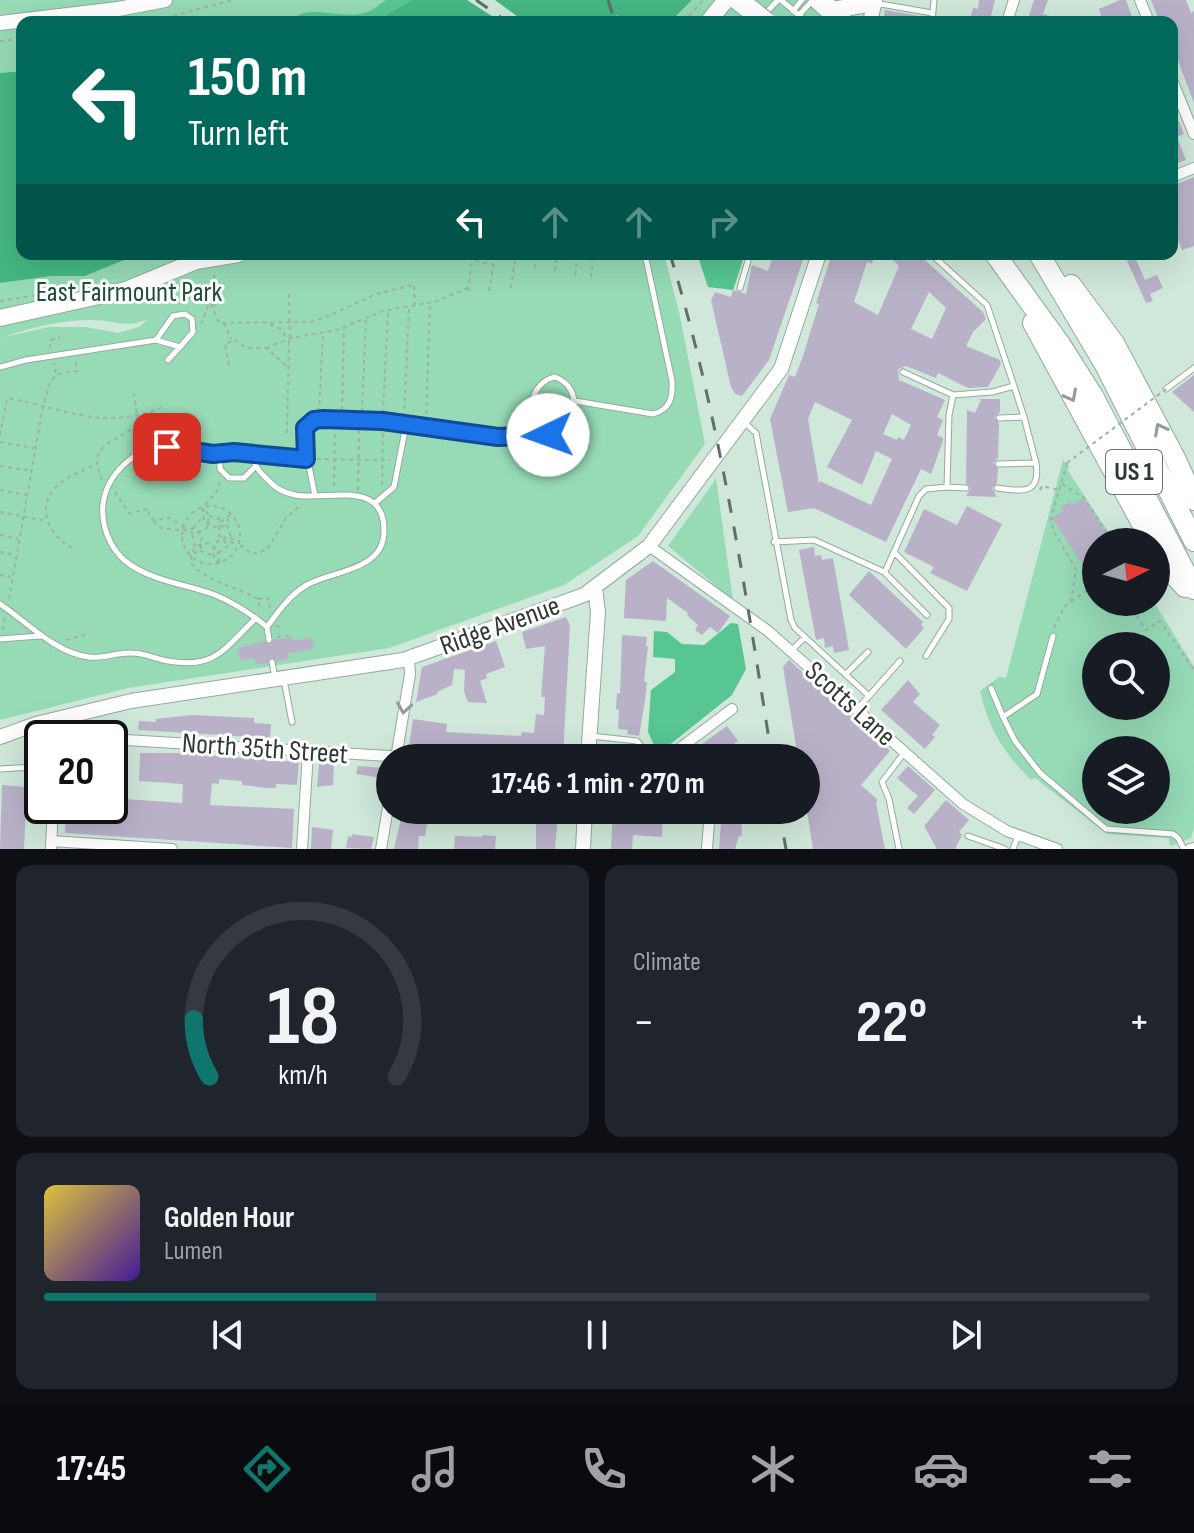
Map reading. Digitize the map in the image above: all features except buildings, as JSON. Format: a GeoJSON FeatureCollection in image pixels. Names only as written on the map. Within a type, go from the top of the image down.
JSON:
{"type":"FeatureCollection","features":[{"type":"Feature","properties":{"kind":"highway"},"geometry":{"type":"LineString","coordinates":[[738,0],[758,16]]}},
{"type":"Feature","properties":{"kind":"highway"},"geometry":{"type":"LineString","coordinates":[[997,260],[1144,528]]}},
{"type":"Feature","properties":{"kind":"highway","name":"US 1"},"geometry":{"type":"LineString","coordinates":[[998,260],[1060,344],[1093,396],[1194,589]]}},
{"type":"Feature","properties":{"kind":"highway","name":"US 1"},"geometry":{"type":"LineString","coordinates":[[1043,260],[1105,365],[1194,541]]}},
{"type":"Feature","properties":{"kind":"highway"},"geometry":{"type":"LineString","coordinates":[[1051,260],[1114,343],[1194,500]]}},
{"type":"Feature","properties":{"kind":"highway"},"geometry":{"type":"LineString","coordinates":[[1170,570],[1194,596]]}},
{"type":"Feature","properties":{"kind":"main road"},"geometry":{"type":"LineString","coordinates":[[61,16],[165,0]]}},
{"type":"Feature","properties":{"kind":"main road"},"geometry":{"type":"LineString","coordinates":[[713,16],[726,0]]}},
{"type":"Feature","properties":{"kind":"main road"},"geometry":{"type":"LineString","coordinates":[[832,11],[852,9],[874,1]]}},
{"type":"Feature","properties":{"kind":"main road"},"geometry":{"type":"LineString","coordinates":[[0,318],[126,290],[202,260]]}},
{"type":"Feature","properties":{"kind":"main road","name":"Ridge Avenue"},"geometry":{"type":"LineString","coordinates":[[54,720],[131,701],[409,659],[569,601],[595,588],[649,546],[781,369],[817,260]]}},
{"type":"Feature","properties":{"kind":"main road"},"geometry":{"type":"LineString","coordinates":[[589,744],[598,612],[595,588]]}},
{"type":"Feature","properties":{"kind":"main road","name":"Ridge Avenue"},"geometry":{"type":"LineString","coordinates":[[0,737],[24,729]]}},
{"type":"Feature","properties":{"kind":"main road"},"geometry":{"type":"LineString","coordinates":[[583,849],[584,824]]}},
{"type":"Feature","properties":{"kind":"street"},"geometry":{"type":"LineString","coordinates":[[1178,95],[1194,134]]}},
{"type":"Feature","properties":{"kind":"street","name":"Scotts Lane"},"geometry":{"type":"LineString","coordinates":[[649,546],[792,650],[963,804],[1007,831],[1050,848]]}},
{"type":"Feature","properties":{"kind":"street"},"geometry":{"type":"LineString","coordinates":[[398,744],[410,674],[409,659]]}},
{"type":"Feature","properties":{"kind":"street"},"geometry":{"type":"LineString","coordinates":[[686,744],[732,709]]}},
{"type":"Feature","properties":{"kind":"street","name":"North 35th Street"},"geometry":{"type":"LineString","coordinates":[[128,740],[376,756]]}},
{"type":"Feature","properties":{"kind":"street"},"geometry":{"type":"LineString","coordinates":[[302,849],[308,752]]}},
{"type":"Feature","properties":{"kind":"street"},"geometry":{"type":"LineString","coordinates":[[52,824],[51,845],[172,849]]}},
{"type":"Feature","properties":{"kind":"street"},"geometry":{"type":"LineString","coordinates":[[381,849],[385,824]]}},
{"type":"Feature","properties":{"kind":"street"},"geometry":{"type":"LineString","coordinates":[[707,849],[709,824]]}},
{"type":"Feature","properties":{"kind":"lane"},"geometry":{"type":"LineString","coordinates":[[765,16],[780,0],[799,15],[812,0]]}},
{"type":"Feature","properties":{"kind":"lane"},"geometry":{"type":"LineString","coordinates":[[793,11],[802,0]]}},
{"type":"Feature","properties":{"kind":"lane"},"geometry":{"type":"LineString","coordinates":[[874,1],[932,13],[934,0]]}},
{"type":"Feature","properties":{"kind":"lane"},"geometry":{"type":"LineString","coordinates":[[575,401],[653,414],[663,410],[670,400],[672,381],[646,260]]}},
{"type":"Feature","properties":{"kind":"lane"},"geometry":{"type":"LineString","coordinates":[[740,288],[748,260]]}},
{"type":"Feature","properties":{"kind":"lane"},"geometry":{"type":"LineString","coordinates":[[938,260],[987,305],[1036,463],[1038,476],[1034,485],[1024,491],[997,488]]}},
{"type":"Feature","properties":{"kind":"lane"},"geometry":{"type":"LineString","coordinates":[[156,340],[176,314],[191,316],[194,330],[168,360]]}},
{"type":"Feature","properties":{"kind":"lane"},"geometry":{"type":"LineString","coordinates":[[0,367],[36,358],[156,340],[180,347]]}},
{"type":"Feature","properties":{"kind":"lane"},"geometry":{"type":"LineString","coordinates":[[1166,389],[1194,368]]}},
{"type":"Feature","properties":{"kind":"lane"},"geometry":{"type":"LineString","coordinates":[[903,372],[953,395],[992,392],[1014,386]]}},
{"type":"Feature","properties":{"kind":"lane"},"geometry":{"type":"LineString","coordinates":[[312,496],[303,431],[310,422],[319,419],[383,421],[517,437],[548,435],[562,428],[572,416],[575,401],[570,387],[563,380],[555,377],[544,381],[535,391],[526,423],[517,437]]}},
{"type":"Feature","properties":{"kind":"lane"},"geometry":{"type":"LineString","coordinates":[[947,487],[949,415],[953,395]]}},
{"type":"Feature","properties":{"kind":"lane"},"geometry":{"type":"LineString","coordinates":[[999,418],[1024,417]]}},
{"type":"Feature","properties":{"kind":"lane"},"geometry":{"type":"LineString","coordinates":[[743,421],[756,433],[791,620],[805,637],[869,696]]}},
{"type":"Feature","properties":{"kind":"lane"},"geometry":{"type":"LineString","coordinates":[[375,503],[394,487],[405,424]]}},
{"type":"Feature","properties":{"kind":"lane"},"geometry":{"type":"LineString","coordinates":[[269,639],[267,627],[225,599],[145,573],[122,558],[105,528],[103,508],[108,487],[125,463],[149,449],[167,447],[220,454],[306,459]]}},
{"type":"Feature","properties":{"kind":"lane"},"geometry":{"type":"LineString","coordinates":[[220,454],[222,473],[229,478],[248,476],[256,466]]}},
{"type":"Feature","properties":{"kind":"lane"},"geometry":{"type":"LineString","coordinates":[[252,455],[256,466],[270,483],[282,491],[312,496],[357,496],[375,503],[385,529],[383,543],[376,555],[359,566],[319,579],[299,590],[267,627]]}},
{"type":"Feature","properties":{"kind":"lane"},"geometry":{"type":"LineString","coordinates":[[998,464],[1036,463]]}},
{"type":"Feature","properties":{"kind":"lane"},"geometry":{"type":"LineString","coordinates":[[884,572],[919,496],[926,489],[966,488]]}},
{"type":"Feature","properties":{"kind":"lane"},"geometry":{"type":"LineString","coordinates":[[774,542],[814,540],[884,572],[927,615]]}},
{"type":"Feature","properties":{"kind":"lane"},"geometry":{"type":"LineString","coordinates":[[894,552],[949,608],[949,619],[926,656]]}},
{"type":"Feature","properties":{"kind":"lane"},"geometry":{"type":"LineString","coordinates":[[0,604],[41,636],[76,654],[91,658],[132,653],[181,663],[202,663],[219,654],[256,618]]}},
{"type":"Feature","properties":{"kind":"lane"},"geometry":{"type":"LineString","coordinates":[[1,639],[41,636]]}},
{"type":"Feature","properties":{"kind":"lane"},"geometry":{"type":"LineString","coordinates":[[1003,717],[1037,694],[1053,636]]}},
{"type":"Feature","properties":{"kind":"lane"},"geometry":{"type":"LineString","coordinates":[[792,650],[805,637]]}},
{"type":"Feature","properties":{"kind":"lane"},"geometry":{"type":"LineString","coordinates":[[846,674],[868,652]]}},
{"type":"Feature","properties":{"kind":"lane"},"geometry":{"type":"LineString","coordinates":[[856,710],[900,661]]}},
{"type":"Feature","properties":{"kind":"lane"},"geometry":{"type":"LineString","coordinates":[[272,662],[292,722]]}},
{"type":"Feature","properties":{"kind":"lane"},"geometry":{"type":"LineString","coordinates":[[991,688],[1015,741],[1040,773],[1106,829],[1173,834],[1189,849]]}},
{"type":"Feature","properties":{"kind":"lane"},"geometry":{"type":"LineString","coordinates":[[590,736],[631,738],[638,744]]}},
{"type":"Feature","properties":{"kind":"lane"},"geometry":{"type":"LineString","coordinates":[[899,849],[889,799],[882,782],[904,753]]}},
{"type":"Feature","properties":{"kind":"lane"},"geometry":{"type":"LineString","coordinates":[[0,769],[24,768]]}},
{"type":"Feature","properties":{"kind":"lane"},"geometry":{"type":"LineString","coordinates":[[1013,849],[1018,835]]}},
{"type":"Feature","properties":{"kind":"lane"},"geometry":{"type":"LineString","coordinates":[[968,836],[1005,849]]}},
{"type":"Feature","properties":{"kind":"path"},"geometry":{"type":"LineString","coordinates":[[172,16],[232,0]]}},
{"type":"Feature","properties":{"kind":"path"},"geometry":{"type":"LineString","coordinates":[[689,16],[703,0]]}},
{"type":"Feature","properties":{"kind":"path"},"geometry":{"type":"LineString","coordinates":[[489,291],[494,260]]}},
{"type":"Feature","properties":{"kind":"path"},"geometry":{"type":"LineString","coordinates":[[511,288],[515,260]]}},
{"type":"Feature","properties":{"kind":"path"},"geometry":{"type":"LineString","coordinates":[[535,268],[536,260]]}},
{"type":"Feature","properties":{"kind":"path"},"geometry":{"type":"LineString","coordinates":[[555,271],[556,260]]}},
{"type":"Feature","properties":{"kind":"path"},"geometry":{"type":"LineString","coordinates":[[575,275],[577,260]]}},
{"type":"Feature","properties":{"kind":"path"},"geometry":{"type":"LineString","coordinates":[[591,277],[592,260]]}},
{"type":"Feature","properties":{"kind":"path"},"geometry":{"type":"LineString","coordinates":[[229,365],[225,346],[232,340],[239,341],[246,348],[266,348],[289,338],[323,334],[388,310],[430,303],[468,289],[472,261],[493,264]]}},
{"type":"Feature","properties":{"kind":"path"},"geometry":{"type":"LineString","coordinates":[[194,330],[199,328],[208,306],[219,303],[214,275]]}},
{"type":"Feature","properties":{"kind":"path"},"geometry":{"type":"LineString","coordinates":[[211,304],[219,323],[290,323],[323,318],[376,294],[413,286],[415,306]]}},
{"type":"Feature","properties":{"kind":"path"},"geometry":{"type":"LineString","coordinates":[[0,301],[57,291]]}},
{"type":"Feature","properties":{"kind":"path"},"geometry":{"type":"LineString","coordinates":[[287,433],[289,294]]}},
{"type":"Feature","properties":{"kind":"path"},"geometry":{"type":"LineString","coordinates":[[426,427],[430,303]]}},
{"type":"Feature","properties":{"kind":"path"},"geometry":{"type":"LineString","coordinates":[[405,424],[409,307]]}},
{"type":"Feature","properties":{"kind":"path"},"geometry":{"type":"LineString","coordinates":[[382,498],[388,310]]}},
{"type":"Feature","properties":{"kind":"path"},"geometry":{"type":"LineString","coordinates":[[357,496],[366,317]]}},
{"type":"Feature","properties":{"kind":"path"},"geometry":{"type":"LineString","coordinates":[[224,322],[232,340]]}},
{"type":"Feature","properties":{"kind":"path"},"geometry":{"type":"LineString","coordinates":[[269,323],[289,338]]}},
{"type":"Feature","properties":{"kind":"path"},"geometry":{"type":"LineString","coordinates":[[333,495],[344,327]]}},
{"type":"Feature","properties":{"kind":"path"},"geometry":{"type":"LineString","coordinates":[[319,419],[323,334]]}},
{"type":"Feature","properties":{"kind":"path"},"geometry":{"type":"LineString","coordinates":[[50,352],[51,340],[60,337]]}},
{"type":"Feature","properties":{"kind":"path"},"geometry":{"type":"LineString","coordinates":[[266,348],[289,368]]}},
{"type":"Feature","properties":{"kind":"path"},"geometry":{"type":"LineString","coordinates":[[56,374],[77,371],[75,358]]}},
{"type":"Feature","properties":{"kind":"path"},"geometry":{"type":"LineString","coordinates":[[1,639],[43,406],[56,374],[54,362]]}},
{"type":"Feature","properties":{"kind":"path"},"geometry":{"type":"LineString","coordinates":[[1071,601],[1076,569],[1053,530],[1051,518],[1067,463],[1166,389]]}},
{"type":"Feature","properties":{"kind":"path"},"geometry":{"type":"LineString","coordinates":[[134,394],[138,422],[131,430],[106,443],[98,462],[100,477],[119,495],[129,513],[149,509],[149,515],[161,528],[193,528],[201,533],[204,543],[200,551],[191,557]]}},
{"type":"Feature","properties":{"kind":"path"},"geometry":{"type":"LineString","coordinates":[[0,435],[7,398],[92,419],[139,415],[165,406]]}},
{"type":"Feature","properties":{"kind":"path"},"geometry":{"type":"LineString","coordinates":[[0,442],[36,448]]}},
{"type":"Feature","properties":{"kind":"path"},"geometry":{"type":"LineString","coordinates":[[306,459],[399,461]]}},
{"type":"Feature","properties":{"kind":"path"},"geometry":{"type":"LineString","coordinates":[[72,548],[59,539],[47,522],[45,509],[53,490],[64,480],[98,462]]}},
{"type":"Feature","properties":{"kind":"path"},"geometry":{"type":"LineString","coordinates":[[0,466],[32,472]]}},
{"type":"Feature","properties":{"kind":"path"},"geometry":{"type":"LineString","coordinates":[[204,507],[221,508],[232,514],[238,524],[239,543],[233,555],[219,564],[201,563],[191,557],[183,545],[182,528],[191,514],[204,507],[217,491],[222,473]]}},
{"type":"Feature","properties":{"kind":"path"},"geometry":{"type":"LineString","coordinates":[[1061,484],[1084,498],[1104,528]]}},
{"type":"Feature","properties":{"kind":"path"},"geometry":{"type":"LineString","coordinates":[[1042,487],[1059,490]]}},
{"type":"Feature","properties":{"kind":"path"},"geometry":{"type":"LineString","coordinates":[[0,490],[27,495]]}},
{"type":"Feature","properties":{"kind":"path"},"geometry":{"type":"LineString","coordinates":[[219,564],[213,555],[214,546],[221,538],[230,537],[252,554],[267,550],[286,518],[312,496]]}},
{"type":"Feature","properties":{"kind":"path"},"geometry":{"type":"LineString","coordinates":[[153,520],[169,518],[192,534],[201,533],[208,525],[209,516],[204,507]]}},
{"type":"Feature","properties":{"kind":"path"},"geometry":{"type":"LineString","coordinates":[[193,528],[203,518],[204,507]]}},
{"type":"Feature","properties":{"kind":"path"},"geometry":{"type":"LineString","coordinates":[[0,512],[47,522]]}},
{"type":"Feature","properties":{"kind":"path"},"geometry":{"type":"LineString","coordinates":[[229,544],[221,538],[218,528],[222,520],[232,514]]}},
{"type":"Feature","properties":{"kind":"path"},"geometry":{"type":"LineString","coordinates":[[203,518],[208,525],[218,528],[226,524],[232,514]]}},
{"type":"Feature","properties":{"kind":"path"},"geometry":{"type":"LineString","coordinates":[[209,516],[222,520]]}},
{"type":"Feature","properties":{"kind":"path"},"geometry":{"type":"LineString","coordinates":[[226,524],[230,528],[230,537]]}},
{"type":"Feature","properties":{"kind":"path"},"geometry":{"type":"LineString","coordinates":[[192,534],[195,547],[191,563],[204,577],[235,587],[258,599]]}},
{"type":"Feature","properties":{"kind":"path"},"geometry":{"type":"LineString","coordinates":[[0,535],[20,540]]}},
{"type":"Feature","properties":{"kind":"path"},"geometry":{"type":"LineString","coordinates":[[195,547],[204,543],[214,546],[219,553],[219,564]]}},
{"type":"Feature","properties":{"kind":"path"},"geometry":{"type":"LineString","coordinates":[[219,553],[229,544],[239,543]]}},
{"type":"Feature","properties":{"kind":"path"},"geometry":{"type":"LineString","coordinates":[[200,551],[213,555]]}},
{"type":"Feature","properties":{"kind":"path"},"geometry":{"type":"LineString","coordinates":[[0,552],[17,556]]}},
{"type":"Feature","properties":{"kind":"path"},"geometry":{"type":"LineString","coordinates":[[0,575],[13,577]]}},
{"type":"Feature","properties":{"kind":"path"},"geometry":{"type":"LineString","coordinates":[[1053,636],[1059,613],[1082,594]]}},
{"type":"Feature","properties":{"kind":"path"},"geometry":{"type":"LineString","coordinates":[[1137,616],[1146,630],[1160,621],[1194,670]]}},
{"type":"Feature","properties":{"kind":"path"},"geometry":{"type":"LineString","coordinates":[[53,642],[78,639],[87,634]]}},
{"type":"Feature","properties":{"kind":"path"},"geometry":{"type":"LineString","coordinates":[[269,639],[291,635]]}},
{"type":"Feature","properties":{"kind":"green space"},"geometry":{"type":"Polygon","coordinates":[[[0,0],[412,0],[379,16],[16,16],[16,72],[0,73],[0,0]]]}},
{"type":"Feature","properties":{"kind":"green space"},"geometry":{"type":"Polygon","coordinates":[[[692,0],[813,0],[830,16],[676,16],[692,0]]]}},
{"type":"Feature","properties":{"kind":"green space","name":"East Fairmount Park"},"geometry":{"type":"Polygon","coordinates":[[[124,260],[666,260],[705,444],[638,536],[564,585],[389,648],[128,688],[0,720],[0,283],[52,276],[85,276],[124,260]],[[148,319],[126,324],[69,321],[4,337],[49,327],[86,327],[118,333],[139,327],[148,319]]]}},
{"type":"Feature","properties":{"kind":"green space"},"geometry":{"type":"Polygon","coordinates":[[[1063,460],[1106,528],[1082,528],[1082,616],[1163,616],[1194,667],[1194,827],[1191,838],[1170,846],[1166,838],[1107,834],[1094,824],[1170,824],[1170,736],[1082,736],[1082,815],[1035,778],[1031,780],[998,739],[980,691],[999,677],[1006,678],[1063,460]]]}},
{"type":"Feature","properties":{"kind":"green space"},"geometry":{"type":"Polygon","coordinates":[[[716,479],[733,600],[668,546],[716,479]]]}},
{"type":"Feature","properties":{"kind":"shaded area"},"geometry":{"type":"Polygon","coordinates":[[[386,0],[412,0],[384,16],[297,16],[316,12],[348,15],[372,10],[386,0]]]}},
{"type":"Feature","properties":{"kind":"shaded area"},"geometry":{"type":"Polygon","coordinates":[[[412,0],[692,0],[676,16],[384,16],[412,0]]]}},
{"type":"Feature","properties":{"kind":"shaded area"},"geometry":{"type":"Polygon","coordinates":[[[16,72],[16,260],[124,260],[85,276],[52,276],[0,283],[0,73],[16,72]]]}},
{"type":"Feature","properties":{"kind":"shaded area"},"geometry":{"type":"Polygon","coordinates":[[[699,260],[743,260],[733,290],[708,287],[699,260]]]}},
{"type":"Feature","properties":{"kind":"shaded area"},"geometry":{"type":"Polygon","coordinates":[[[731,623],[738,624],[746,669],[732,695],[671,744],[653,744],[648,732],[651,690],[675,672],[675,659],[653,657],[654,631],[667,632],[682,644],[704,645],[731,623]]]}},
{"type":"Feature","properties":{"kind":"pier"},"geometry":{"type":"Polygon","coordinates":[[[467,0],[495,0],[517,16],[492,16],[467,0]]]}},
{"type":"Feature","properties":{"kind":"railway"},"geometry":{"type":"LineString","coordinates":[[476,0],[499,16]]}},
{"type":"Feature","properties":{"kind":"railway"},"geometry":{"type":"LineString","coordinates":[[608,0],[613,16]]}},
{"type":"Feature","properties":{"kind":"railway"},"geometry":{"type":"LineString","coordinates":[[672,260],[717,441],[770,744]]}},
{"type":"Feature","properties":{"kind":"railway"},"geometry":{"type":"LineString","coordinates":[[782,824],[786,849]]}},
{"type":"Feature","properties":{"kind":"route"},"geometry":{"type":"LineString","coordinates":[[167,447],[213,454],[234,452],[306,459],[303,431],[310,422],[324,419],[383,421],[498,437],[548,435]]}}]}
